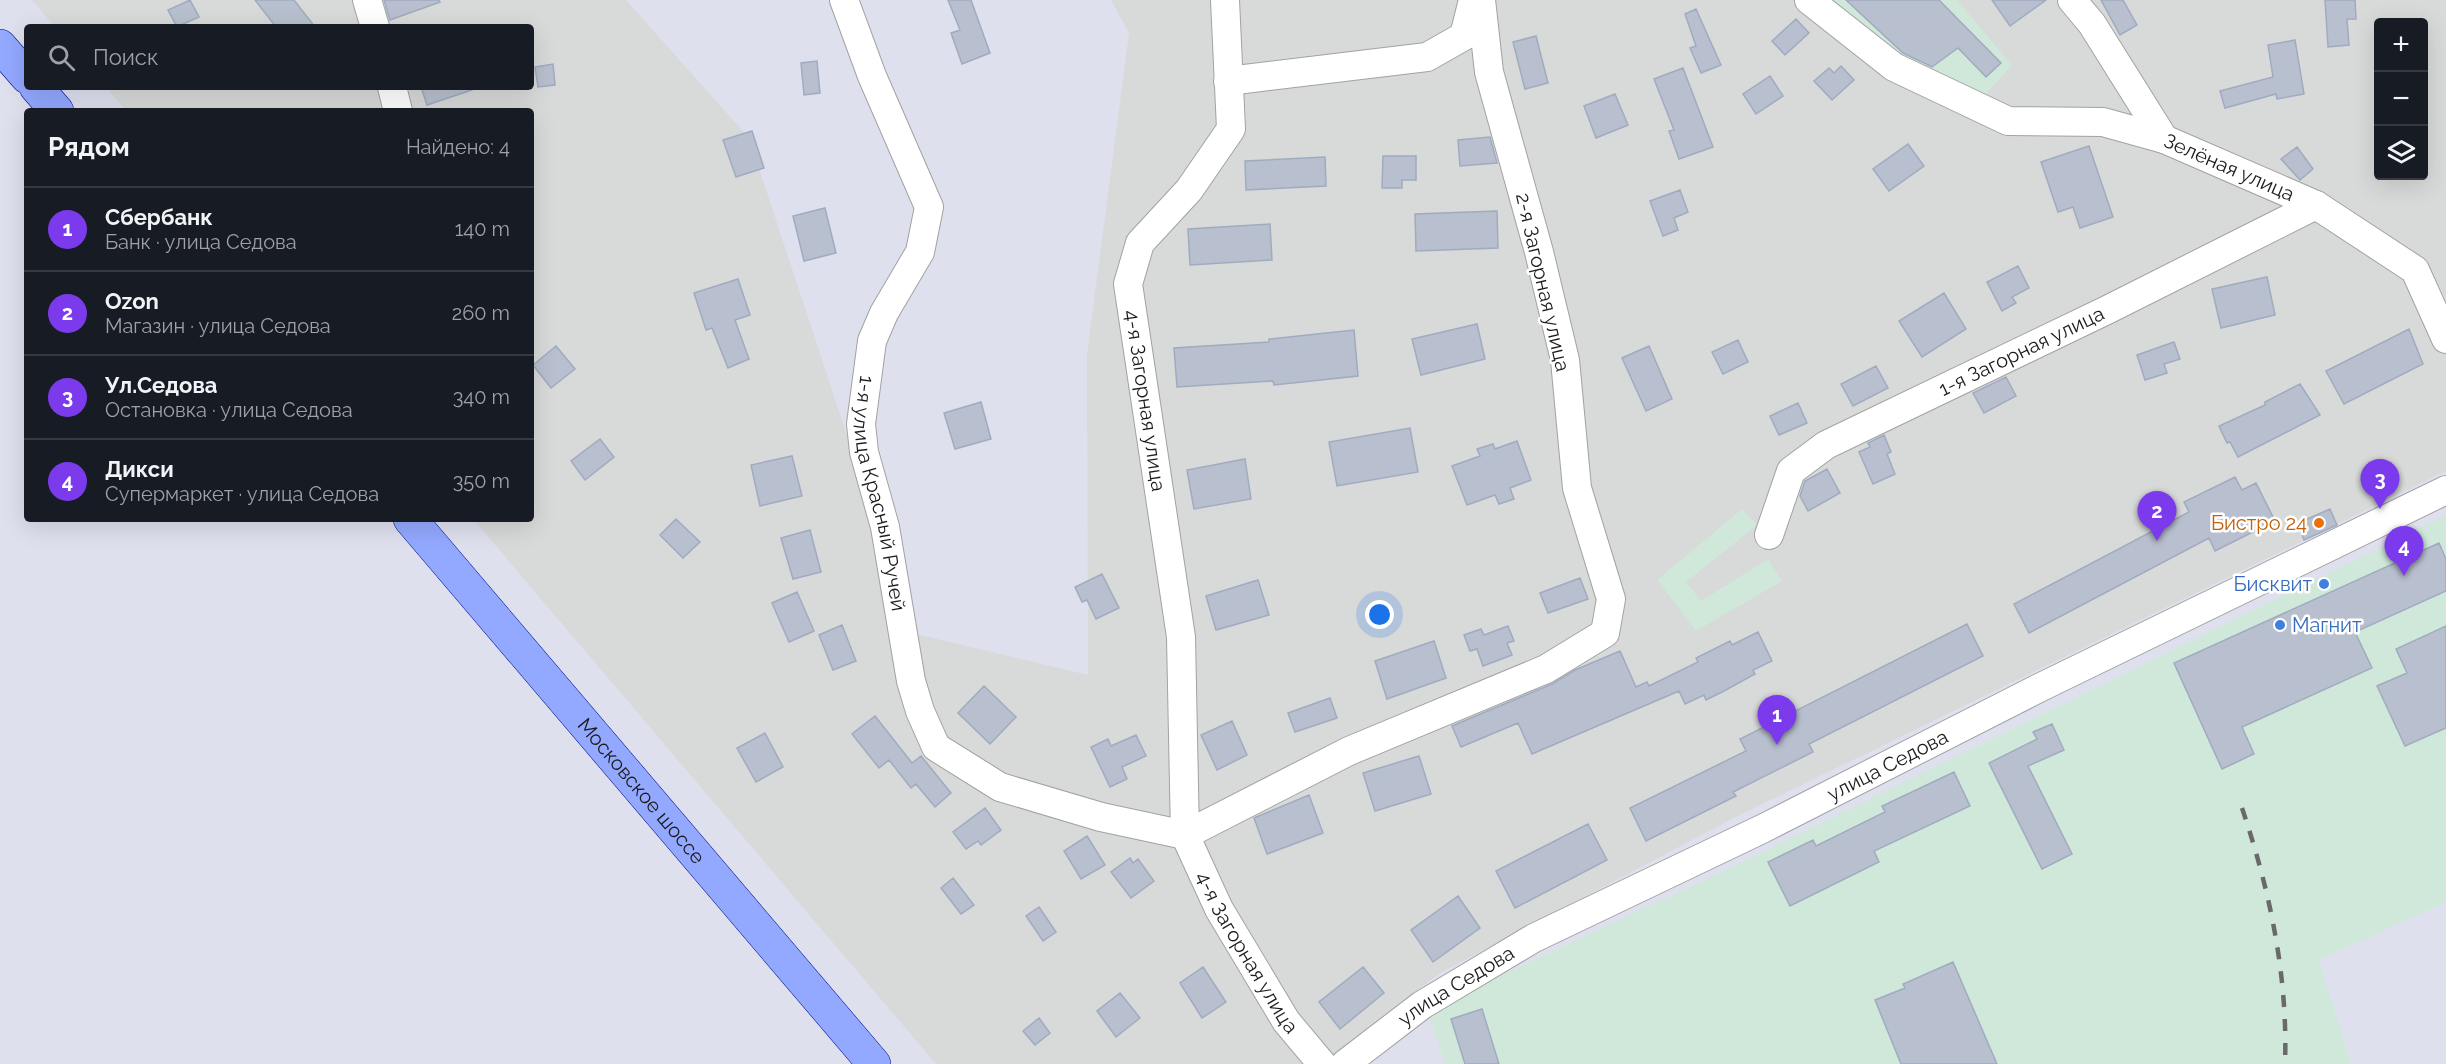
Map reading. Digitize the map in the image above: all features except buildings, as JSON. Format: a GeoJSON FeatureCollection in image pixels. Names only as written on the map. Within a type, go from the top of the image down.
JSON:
{"type":"FeatureCollection","features":[{"type":"Feature","properties":{"kind":"main road"},"geometry":{"type":"LineString","coordinates":[[0,46],[24,74]]}},
{"type":"Feature","properties":{"kind":"main road"},"geometry":{"type":"LineString","coordinates":[[39,90],[54,108]]}},
{"type":"Feature","properties":{"kind":"main road","name":"Московское шоссе"},"geometry":{"type":"LineString","coordinates":[[413,522],[874,1064]]}},
{"type":"Feature","properties":{"kind":"street"},"geometry":{"type":"LineString","coordinates":[[367,0],[374,24]]}},
{"type":"Feature","properties":{"kind":"street","name":"1-я улица Красный Ручей"},"geometry":{"type":"LineString","coordinates":[[843,0],[872,76],[929,207],[920,252],[884,313],[872,341],[861,424],[864,452],[885,526],[911,681],[920,711],[936,747],[1000,787],[1101,817],[1185,835]]}},
{"type":"Feature","properties":{"kind":"street","name":"4-я Загорная улица"},"geometry":{"type":"LineString","coordinates":[[1225,0],[1231,129],[1189,190],[1140,243],[1128,285],[1181,637],[1185,835],[1219,909],[1286,1021],[1322,1064]]}},
{"type":"Feature","properties":{"kind":"street"},"geometry":{"type":"LineString","coordinates":[[1228,81],[1427,57],[1464,36],[1473,0]]}},
{"type":"Feature","properties":{"kind":"street","name":"2-я Загорная улица"},"geometry":{"type":"LineString","coordinates":[[1185,835],[1349,751],[1546,669],[1605,633],[1611,599],[1577,488],[1564,360],[1539,252],[1489,72],[1481,0]]}},
{"type":"Feature","properties":{"kind":"street"},"geometry":{"type":"LineString","coordinates":[[1809,0],[1894,67],[2008,121],[2103,122],[2164,139]]}},
{"type":"Feature","properties":{"kind":"street","name":"Зелёная улица"},"geometry":{"type":"LineString","coordinates":[[2072,0],[2092,24],[2164,139],[2316,205],[2415,270],[2446,339]]}},
{"type":"Feature","properties":{"kind":"street"},"geometry":{"type":"LineString","coordinates":[[393,90],[397,108]]}},
{"type":"Feature","properties":{"kind":"street","name":"1-я Загорная улица"},"geometry":{"type":"LineString","coordinates":[[1769,535],[1791,471],[1826,445],[2107,310],[2316,205]]}},
{"type":"Feature","properties":{"kind":"street","name":"улица Седова"},"geometry":{"type":"LineString","coordinates":[[1345,1064],[1422,1005],[1534,938],[1762,829],[2039,688],[2446,490]]}},
{"type":"Feature","properties":{"kind":"shaded area"},"geometry":{"type":"Polygon","coordinates":[[[32,0],[626,0],[749,138],[912,633],[1088,675],[1087,355],[1129,33],[1111,0],[2446,0],[2446,471],[1734,818],[1440,973],[1321,1064],[936,1064],[476,522],[534,522],[534,108],[124,108],[108,90],[534,90],[534,24],[52,24],[32,0]]]}},
{"type":"Feature","properties":{"kind":"shaded area"},"geometry":{"type":"Polygon","coordinates":[[[1814,0],[1957,0],[2012,65],[1967,115],[1814,0]]]}},
{"type":"Feature","properties":{"kind":"shaded area"},"geometry":{"type":"Polygon","coordinates":[[[1742,509],[1757,525],[1686,582],[1701,601],[1768,559],[1782,581],[1696,631],[1657,580],[1742,509]]]}},
{"type":"Feature","properties":{"kind":"shaded area"},"geometry":{"type":"Polygon","coordinates":[[[2446,515],[2446,902],[2319,960],[2351,1064],[1445,1064],[1427,1010],[1726,870],[2446,515]]]}},
{"type":"Feature","properties":{"kind":"railway"},"geometry":{"type":"LineString","coordinates":[[2242,808],[2261,871],[2275,934],[2283,999],[2285,1064]]}},
{"type":"Feature","properties":{"kind":"place","name":"Ул.Седова"},"geometry":{"type":"Point","coordinates":[2380,509]}},
{"type":"Feature","properties":{"kind":"place","name":"Бистро 24"},"geometry":{"type":"Point","coordinates":[2319,523]}},
{"type":"Feature","properties":{"kind":"place","name":"Ozon"},"geometry":{"type":"Point","coordinates":[2157,541]}},
{"type":"Feature","properties":{"kind":"place","name":"Дикси"},"geometry":{"type":"Point","coordinates":[2404,576]}},
{"type":"Feature","properties":{"kind":"place","name":"Бисквит"},"geometry":{"type":"Point","coordinates":[2324,584]}},
{"type":"Feature","properties":{"kind":"place","name":"Магнит"},"geometry":{"type":"Point","coordinates":[2280,625]}},
{"type":"Feature","properties":{"kind":"place","name":"Сбербанк"},"geometry":{"type":"Point","coordinates":[1777,745]}}]}
